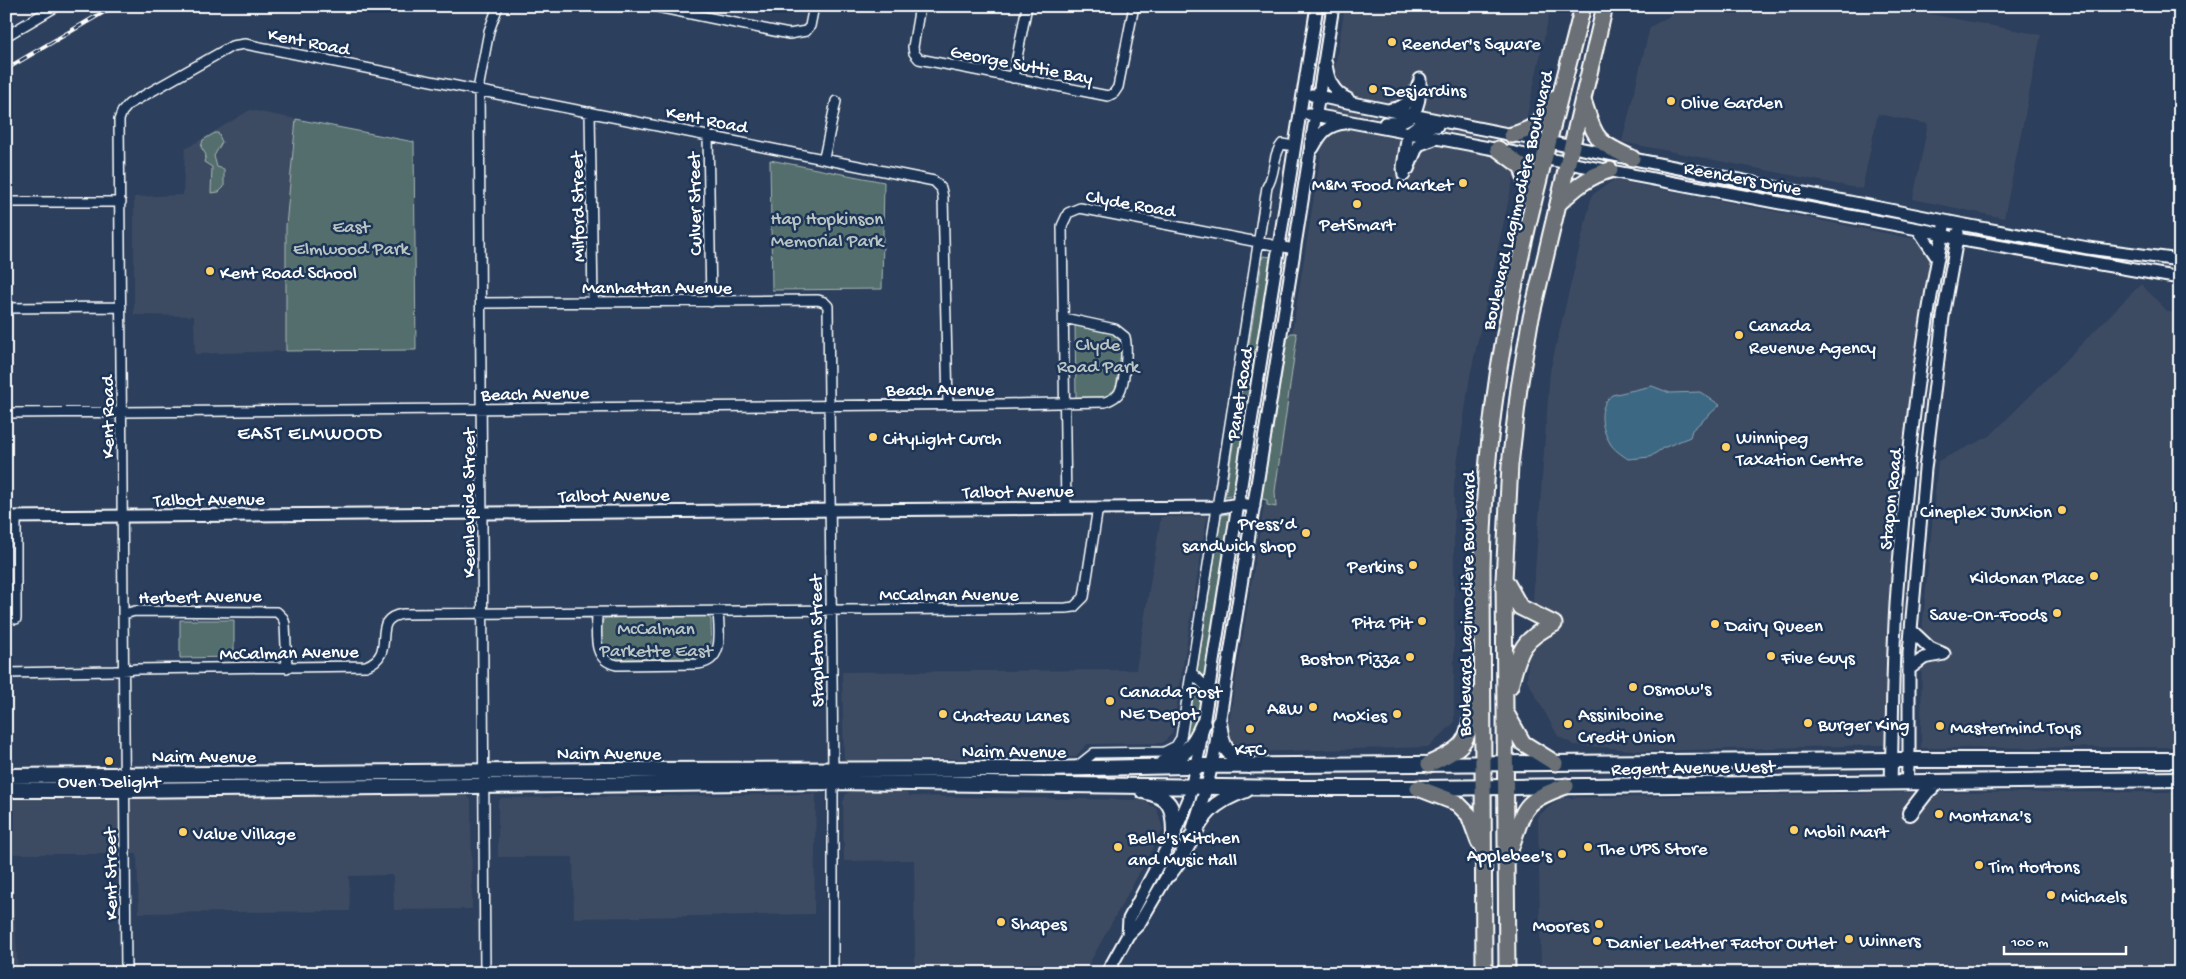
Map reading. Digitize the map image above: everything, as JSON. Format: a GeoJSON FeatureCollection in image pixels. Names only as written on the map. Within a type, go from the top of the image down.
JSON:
{"type":"FeatureCollection","features":[{"type":"Feature","properties":{"kind":"main road","name":"Boulevard Lagimodière Boulevard"},"geometry":{"type":"LineString","coordinates":[[1484,973],[1483,534],[1489,448],[1509,314],[1533,207],[1583,6]]}},
{"type":"Feature","properties":{"kind":"main road","name":"Boulevard Lagimodière Boulevard"},"geometry":{"type":"LineString","coordinates":[[1507,973],[1504,580],[1510,465],[1519,388],[1530,322],[1605,6]]}},
{"type":"Feature","properties":{"kind":"main road"},"geometry":{"type":"LineString","coordinates":[[1512,135],[1536,126],[1545,116],[1564,81]]}},
{"type":"Feature","properties":{"kind":"main road"},"geometry":{"type":"LineString","coordinates":[[1583,98],[1597,137],[1605,146],[1632,158]]}},
{"type":"Feature","properties":{"kind":"main road"},"geometry":{"type":"LineString","coordinates":[[1498,149],[1522,167],[1533,207]]}},
{"type":"Feature","properties":{"kind":"main road"},"geometry":{"type":"LineString","coordinates":[[1558,204],[1577,186],[1595,174],[1610,170]]}},
{"type":"Feature","properties":{"kind":"main road"},"geometry":{"type":"LineString","coordinates":[[1504,580],[1520,607],[1554,624],[1538,631],[1524,644],[1516,663],[1505,707],[1523,742],[1555,763]]}},
{"type":"Feature","properties":{"kind":"main road"},"geometry":{"type":"LineString","coordinates":[[1429,764],[1452,754],[1466,740],[1482,676]]}},
{"type":"Feature","properties":{"kind":"main road"},"geometry":{"type":"LineString","coordinates":[[1219,723],[1222,744],[1230,754],[1249,766]]}},
{"type":"Feature","properties":{"kind":"main road"},"geometry":{"type":"LineString","coordinates":[[1150,767],[1174,759],[1188,751],[1197,739],[1203,724]]}},
{"type":"Feature","properties":{"kind":"main road","name":"Regent Avenue West"},"geometry":{"type":"LineString","coordinates":[[1212,766],[1892,760],[2180,760]]}},
{"type":"Feature","properties":{"kind":"main road"},"geometry":{"type":"LineString","coordinates":[[1753,762],[1754,785]]}},
{"type":"Feature","properties":{"kind":"main road","name":"Nairn Avenue"},"geometry":{"type":"LineString","coordinates":[[6,776],[233,773],[328,773],[484,778],[918,775],[1075,768],[1212,766]]}},
{"type":"Feature","properties":{"kind":"main road"},"geometry":{"type":"LineString","coordinates":[[1074,784],[1075,768]]}},
{"type":"Feature","properties":{"kind":"main road"},"geometry":{"type":"LineString","coordinates":[[233,773],[233,788]]}},
{"type":"Feature","properties":{"kind":"main road"},"geometry":{"type":"LineString","coordinates":[[328,773],[328,788]]}},
{"type":"Feature","properties":{"kind":"main road","name":"Nairn Avenue"},"geometry":{"type":"LineString","coordinates":[[918,775],[1074,784],[1207,786]]}},
{"type":"Feature","properties":{"kind":"main road","name":"Nairn Avenue"},"geometry":{"type":"LineString","coordinates":[[6,790],[328,788],[484,778]]}},
{"type":"Feature","properties":{"kind":"main road","name":"Regent Avenue West"},"geometry":{"type":"LineString","coordinates":[[1207,786],[1418,788],[2180,778]]}},
{"type":"Feature","properties":{"kind":"main road"},"geometry":{"type":"LineString","coordinates":[[1910,813],[1923,795],[1938,782]]}},
{"type":"Feature","properties":{"kind":"main road"},"geometry":{"type":"LineString","coordinates":[[1116,784],[1160,795],[1172,813],[1174,834]]}},
{"type":"Feature","properties":{"kind":"main road"},"geometry":{"type":"LineString","coordinates":[[1506,861],[1527,805],[1539,796],[1566,786]]}},
{"type":"Feature","properties":{"kind":"main road"},"geometry":{"type":"LineString","coordinates":[[1169,874],[1178,863],[1209,809],[1230,795],[1254,787]]}},
{"type":"Feature","properties":{"kind":"main road"},"geometry":{"type":"LineString","coordinates":[[1418,788],[1457,803],[1469,815],[1484,854]]}},
{"type":"Feature","properties":{"kind":"street"},"geometry":{"type":"LineString","coordinates":[[6,36],[57,6]]}},
{"type":"Feature","properties":{"kind":"street","name":"Keenleyside Street"},"geometry":{"type":"LineString","coordinates":[[485,973],[479,90],[489,31],[498,6]]}},
{"type":"Feature","properties":{"kind":"street"},"geometry":{"type":"LineString","coordinates":[[652,6],[789,34],[806,32],[810,26],[814,6]]}},
{"type":"Feature","properties":{"kind":"street","name":"George Suttie Bay"},"geometry":{"type":"LineString","coordinates":[[920,6],[912,47],[914,53],[919,58],[1104,96],[1111,95],[1118,87],[1134,6]]}},
{"type":"Feature","properties":{"kind":"street"},"geometry":{"type":"LineString","coordinates":[[1013,78],[1027,6]]}},
{"type":"Feature","properties":{"kind":"street","name":"Panet Road"},"geometry":{"type":"LineString","coordinates":[[1128,935],[1129,919],[1174,834],[1192,787],[1317,6]]}},
{"type":"Feature","properties":{"kind":"street","name":"Panet Road"},"geometry":{"type":"LineString","coordinates":[[1128,935],[1139,924],[1169,874],[1195,824],[1212,766],[1333,6]]}},
{"type":"Feature","properties":{"kind":"street","name":"Kent Road"},"geometry":{"type":"LineString","coordinates":[[124,774],[124,516],[119,120],[122,112],[129,104],[238,43],[934,180],[942,188],[944,197],[948,404]]}},
{"type":"Feature","properties":{"kind":"street"},"geometry":{"type":"LineString","coordinates":[[1326,54],[1329,79],[1333,88],[1340,95],[1359,104]]}},
{"type":"Feature","properties":{"kind":"street"},"geometry":{"type":"LineString","coordinates":[[1309,155],[1324,130],[1330,126],[1358,122],[1394,124],[1403,122],[1418,109],[1421,96],[1420,79],[1415,93],[1408,102],[1396,109],[1384,109]]}},
{"type":"Feature","properties":{"kind":"street","name":"Reenders Drive"},"geometry":{"type":"LineString","coordinates":[[1303,92],[1549,142],[1570,154],[1610,170],[1942,233],[1957,239],[2180,278]]}},
{"type":"Feature","properties":{"kind":"street"},"geometry":{"type":"LineString","coordinates":[[824,158],[836,102]]}},
{"type":"Feature","properties":{"kind":"street","name":"Milford Street"},"geometry":{"type":"LineString","coordinates":[[590,112],[593,303]]}},
{"type":"Feature","properties":{"kind":"street","name":"Reenders Drive"},"geometry":{"type":"LineString","coordinates":[[1300,112],[1546,158],[1570,154],[1632,158],[1796,192],[2088,248],[2180,260]]}},
{"type":"Feature","properties":{"kind":"street"},"geometry":{"type":"LineString","coordinates":[[1438,138],[1426,140],[1418,145],[1413,153],[1410,166],[1404,175],[1403,167],[1408,132],[1412,128],[1423,124],[1473,132],[1491,131]]}},
{"type":"Feature","properties":{"kind":"street","name":"Culver Street"},"geometry":{"type":"LineString","coordinates":[[708,135],[711,302]]}},
{"type":"Feature","properties":{"kind":"street"},"geometry":{"type":"LineString","coordinates":[[1075,768],[1094,753],[1171,750],[1180,738],[1219,506],[1267,187],[1272,180],[1278,148],[1282,144],[1294,146]]}},
{"type":"Feature","properties":{"kind":"street"},"geometry":{"type":"LineString","coordinates":[[1796,192],[1796,206]]}},
{"type":"Feature","properties":{"kind":"street"},"geometry":{"type":"LineString","coordinates":[[6,202],[121,202]]}},
{"type":"Feature","properties":{"kind":"street","name":"Clyde Road"},"geometry":{"type":"LineString","coordinates":[[1066,508],[1062,226],[1064,219],[1074,210],[1080,208],[1294,248]]}},
{"type":"Feature","properties":{"kind":"street","name":"Stapon Road"},"geometry":{"type":"LineString","coordinates":[[1891,783],[1897,591],[1908,468],[1928,314],[1945,220]]}},
{"type":"Feature","properties":{"kind":"street","name":"Stapon Road"},"geometry":{"type":"LineString","coordinates":[[1907,783],[1909,760],[1909,653],[1916,591],[1925,469],[1943,317],[1960,224]]}},
{"type":"Feature","properties":{"kind":"street"},"geometry":{"type":"LineString","coordinates":[[1918,229],[1938,259]]}},
{"type":"Feature","properties":{"kind":"street","name":"Manhattan Avenue"},"geometry":{"type":"LineString","coordinates":[[481,304],[818,300],[824,302],[829,309]]}},
{"type":"Feature","properties":{"kind":"street"},"geometry":{"type":"LineString","coordinates":[[6,308],[121,307]]}},
{"type":"Feature","properties":{"kind":"street","name":"Stapleton Street"},"geometry":{"type":"LineString","coordinates":[[829,309],[833,973]]}},
{"type":"Feature","properties":{"kind":"street"},"geometry":{"type":"LineString","coordinates":[[1064,318],[1115,329],[1125,337],[1126,351],[1121,388],[1115,397],[1106,402],[1064,403]]}},
{"type":"Feature","properties":{"kind":"street","name":"Beach Avenue"},"geometry":{"type":"LineString","coordinates":[[6,413],[1064,403]]}},
{"type":"Feature","properties":{"kind":"street"},"geometry":{"type":"LineString","coordinates":[[1908,468],[1925,469]]}},
{"type":"Feature","properties":{"kind":"street","name":"Talbot Avenue"},"geometry":{"type":"LineString","coordinates":[[11,517],[1219,506],[1253,511]]}},
{"type":"Feature","properties":{"kind":"street","name":"McCalman Avenue"},"geometry":{"type":"LineString","coordinates":[[6,673],[366,666],[376,662],[384,649],[386,624],[391,618],[399,615],[1074,607],[1084,597],[1098,507]]}},
{"type":"Feature","properties":{"kind":"street"},"geometry":{"type":"LineString","coordinates":[[11,517],[16,619]]}},
{"type":"Feature","properties":{"kind":"street"},"geometry":{"type":"LineString","coordinates":[[1897,591],[1916,591]]}},
{"type":"Feature","properties":{"kind":"street","name":"Herbert Avenue"},"geometry":{"type":"LineString","coordinates":[[124,614],[144,611],[276,612],[284,618],[287,668]]}},
{"type":"Feature","properties":{"kind":"street"},"geometry":{"type":"LineString","coordinates":[[597,613],[598,649],[605,660],[618,664],[680,664],[702,663],[714,657],[719,644],[718,611]]}},
{"type":"Feature","properties":{"kind":"street"},"geometry":{"type":"LineString","coordinates":[[1909,669],[1924,658],[1944,654],[1930,648],[1911,630]]}},
{"type":"Feature","properties":{"kind":"street"},"geometry":{"type":"LineString","coordinates":[[1895,645],[1909,653]]}},
{"type":"Feature","properties":{"kind":"street"},"geometry":{"type":"LineString","coordinates":[[1191,672],[1209,690]]}},
{"type":"Feature","properties":{"kind":"street"},"geometry":{"type":"LineString","coordinates":[[1149,752],[1150,767]]}},
{"type":"Feature","properties":{"kind":"street","name":"Kent Street"},"geometry":{"type":"LineString","coordinates":[[124,774],[126,973]]}},
{"type":"Feature","properties":{"kind":"street"},"geometry":{"type":"LineString","coordinates":[[1141,895],[1152,902]]}},
{"type":"Feature","properties":{"kind":"street"},"geometry":{"type":"LineString","coordinates":[[1107,973],[1128,935]]}},
{"type":"Feature","properties":{"kind":"shaded area"},"geometry":{"type":"Polygon","coordinates":[[[1345,6],[1551,6],[1470,376],[1454,485],[1454,723],[1429,747],[1244,752],[1227,734],[1345,6]]]}},
{"type":"Feature","properties":{"kind":"shaded area"},"geometry":{"type":"Polygon","coordinates":[[[1687,6],[1887,6],[2041,35],[2004,218],[1913,199],[1928,124],[1878,114],[1862,189],[1622,142],[1650,27],[1687,6]]]}},
{"type":"Feature","properties":{"kind":"shaded area","name":"Kent Road School"},"geometry":{"type":"Polygon","coordinates":[[[250,110],[296,119],[286,226],[286,351],[195,354],[194,316],[134,315],[134,197],[183,195],[185,149],[250,110]]]}},
{"type":"Feature","properties":{"kind":"shaded area","name":"Winnipeg Taxation Centre"},"geometry":{"type":"Polygon","coordinates":[[[1614,180],[1925,241],[1937,255],[1889,632],[1884,745],[1644,751],[1574,745],[1558,736],[1527,680],[1550,371],[1592,195],[1614,180]]]}},
{"type":"Feature","properties":{"kind":"shaded area"},"geometry":{"type":"Polygon","coordinates":[[[2141,284],[2168,312],[2180,313],[2180,747],[1921,748],[1922,632],[1938,461],[1990,436],[2141,284]]]}},
{"type":"Feature","properties":{"kind":"shaded area"},"geometry":{"type":"Polygon","coordinates":[[[1652,386],[1670,393],[1700,392],[1720,405],[1692,430],[1690,437],[1663,448],[1650,457],[1628,459],[1613,447],[1604,431],[1602,412],[1604,405],[1612,395],[1652,386]]]}},
{"type":"Feature","properties":{"kind":"shaded area"},"geometry":{"type":"Polygon","coordinates":[[[1207,516],[1172,734],[1162,743],[1087,744],[1075,757],[844,760],[842,672],[1136,670],[1161,517],[1207,516]]]}},
{"type":"Feature","properties":{"kind":"shaded area"},"geometry":{"type":"Polygon","coordinates":[[[853,790],[905,791],[909,796],[1142,800],[1157,809],[1163,830],[1084,973],[915,973],[914,860],[844,861],[843,803],[846,794],[853,790]]]}},
{"type":"Feature","properties":{"kind":"shaded area"},"geometry":{"type":"Polygon","coordinates":[[[2180,792],[2180,973],[1541,973],[1538,816],[1561,798],[1885,793],[2180,792]]]}},
{"type":"Feature","properties":{"kind":"shaded area"},"geometry":{"type":"Polygon","coordinates":[[[464,793],[471,800],[472,909],[394,910],[393,875],[349,876],[350,911],[139,913],[137,854],[11,854],[18,973],[6,973],[6,798],[464,793]]]}},
{"type":"Feature","properties":{"kind":"shaded area"},"geometry":{"type":"Polygon","coordinates":[[[816,794],[814,914],[574,918],[573,857],[498,857],[498,803],[501,798],[816,794]]]}},
{"type":"Feature","properties":{"kind":"green space","name":"East Elmwood Park"},"geometry":{"type":"Polygon","coordinates":[[[296,119],[414,142],[416,350],[286,351],[286,226],[296,119]]]}},
{"type":"Feature","properties":{"kind":"green space"},"geometry":{"type":"Polygon","coordinates":[[[218,133],[222,142],[214,156],[217,167],[224,169],[224,187],[219,192],[211,193],[212,167],[204,162],[206,155],[201,147],[203,140],[218,133]]]}},
{"type":"Feature","properties":{"kind":"green space","name":"Hap Hopkinson Memorial Park"},"geometry":{"type":"Polygon","coordinates":[[[770,160],[884,182],[882,289],[772,290],[770,160]]]}},
{"type":"Feature","properties":{"kind":"green space"},"geometry":{"type":"Polygon","coordinates":[[[1263,256],[1274,257],[1236,492],[1233,495],[1225,496],[1263,256]]]}},
{"type":"Feature","properties":{"kind":"green space","name":"Clyde Road Park"},"geometry":{"type":"Polygon","coordinates":[[[1075,325],[1112,333],[1119,337],[1122,346],[1116,388],[1106,397],[1076,398],[1075,325]]]}},
{"type":"Feature","properties":{"kind":"green space"},"geometry":{"type":"Polygon","coordinates":[[[1291,333],[1296,333],[1297,336],[1275,491],[1276,507],[1267,505],[1267,500],[1262,499],[1262,495],[1288,336],[1291,333]]]}},
{"type":"Feature","properties":{"kind":"green space"},"geometry":{"type":"Polygon","coordinates":[[[1224,514],[1231,515],[1206,681],[1197,674],[1197,671],[1221,518],[1224,514]]]}},
{"type":"Feature","properties":{"kind":"green space","name":"McCalman Parkette East"},"geometry":{"type":"Polygon","coordinates":[[[706,616],[711,619],[711,642],[707,651],[698,658],[615,659],[610,656],[600,641],[600,629],[605,618],[706,616]]]}},
{"type":"Feature","properties":{"kind":"green space"},"geometry":{"type":"Polygon","coordinates":[[[180,620],[234,620],[234,657],[180,658],[180,620]]]}},
{"type":"Feature","properties":{"kind":"green space"},"geometry":{"type":"Polygon","coordinates":[[[1195,682],[1202,688],[1204,693],[1199,728],[1185,743],[1195,682]]]}},
{"type":"Feature","properties":{"kind":"railway"},"geometry":{"type":"LineString","coordinates":[[6,69],[114,6]]}},
{"type":"Feature","properties":{"kind":"place","name":"Reender's Square"},"geometry":{"type":"Point","coordinates":[1392,42]}},
{"type":"Feature","properties":{"kind":"place","name":"Desjardins"},"geometry":{"type":"Point","coordinates":[1373,89]}},
{"type":"Feature","properties":{"kind":"place","name":"Olive Garden"},"geometry":{"type":"Point","coordinates":[1671,101]}},
{"type":"Feature","properties":{"kind":"place","name":"M&M Food Market"},"geometry":{"type":"Point","coordinates":[1463,183]}},
{"type":"Feature","properties":{"kind":"place","name":"PetSmart"},"geometry":{"type":"Point","coordinates":[1357,204]}},
{"type":"Feature","properties":{"kind":"place","name":"Kent Road School"},"geometry":{"type":"Point","coordinates":[210,271]}},
{"type":"Feature","properties":{"kind":"place","name":"Canada Revenue Agency"},"geometry":{"type":"Point","coordinates":[1739,335]}},
{"type":"Feature","properties":{"kind":"place","name":"CityLight Curch"},"geometry":{"type":"Point","coordinates":[873,437]}},
{"type":"Feature","properties":{"kind":"place","name":"Winnipeg Taxation Centre"},"geometry":{"type":"Point","coordinates":[1726,447]}},
{"type":"Feature","properties":{"kind":"place","name":"Cineplex Junxion"},"geometry":{"type":"Point","coordinates":[2062,510]}},
{"type":"Feature","properties":{"kind":"place","name":"Press’d sandwich shop"},"geometry":{"type":"Point","coordinates":[1306,533]}},
{"type":"Feature","properties":{"kind":"place","name":"Perkins"},"geometry":{"type":"Point","coordinates":[1413,565]}},
{"type":"Feature","properties":{"kind":"place","name":"Kildonan Place"},"geometry":{"type":"Point","coordinates":[2094,576]}},
{"type":"Feature","properties":{"kind":"place","name":"Save-On-Foods"},"geometry":{"type":"Point","coordinates":[2057,613]}},
{"type":"Feature","properties":{"kind":"place","name":"Pita Pit"},"geometry":{"type":"Point","coordinates":[1422,621]}},
{"type":"Feature","properties":{"kind":"place","name":"Dairy Queen"},"geometry":{"type":"Point","coordinates":[1715,624]}},
{"type":"Feature","properties":{"kind":"place","name":"Five Guys"},"geometry":{"type":"Point","coordinates":[1771,656]}},
{"type":"Feature","properties":{"kind":"place","name":"Boston Pizza"},"geometry":{"type":"Point","coordinates":[1410,657]}},
{"type":"Feature","properties":{"kind":"place","name":"Osmow's"},"geometry":{"type":"Point","coordinates":[1633,687]}},
{"type":"Feature","properties":{"kind":"place","name":"Canada Post NE Depot"},"geometry":{"type":"Point","coordinates":[1110,701]}},
{"type":"Feature","properties":{"kind":"place","name":"A&W"},"geometry":{"type":"Point","coordinates":[1313,707]}},
{"type":"Feature","properties":{"kind":"place","name":"Chateau Lanes"},"geometry":{"type":"Point","coordinates":[943,714]}},
{"type":"Feature","properties":{"kind":"place","name":"Moxies"},"geometry":{"type":"Point","coordinates":[1397,714]}},
{"type":"Feature","properties":{"kind":"place","name":"Burger King"},"geometry":{"type":"Point","coordinates":[1808,723]}},
{"type":"Feature","properties":{"kind":"place","name":"Assiniboine Credit Union"},"geometry":{"type":"Point","coordinates":[1568,724]}},
{"type":"Feature","properties":{"kind":"place","name":"Mastermind Toys"},"geometry":{"type":"Point","coordinates":[1940,726]}},
{"type":"Feature","properties":{"kind":"place","name":"KFC"},"geometry":{"type":"Point","coordinates":[1250,729]}},
{"type":"Feature","properties":{"kind":"place","name":"Oven Delight"},"geometry":{"type":"Point","coordinates":[109,761]}},
{"type":"Feature","properties":{"kind":"place","name":"Montana's"},"geometry":{"type":"Point","coordinates":[1939,814]}},
{"type":"Feature","properties":{"kind":"place","name":"Mobil Mart"},"geometry":{"type":"Point","coordinates":[1794,830]}},
{"type":"Feature","properties":{"kind":"place","name":"Value Village"},"geometry":{"type":"Point","coordinates":[183,832]}},
{"type":"Feature","properties":{"kind":"place","name":"Belle's Kitchen and Music Hall"},"geometry":{"type":"Point","coordinates":[1118,847]}},
{"type":"Feature","properties":{"kind":"place","name":"The UPS Store"},"geometry":{"type":"Point","coordinates":[1588,847]}},
{"type":"Feature","properties":{"kind":"place","name":"Applebee's"},"geometry":{"type":"Point","coordinates":[1562,854]}},
{"type":"Feature","properties":{"kind":"place","name":"Tim Hortons"},"geometry":{"type":"Point","coordinates":[1979,865]}},
{"type":"Feature","properties":{"kind":"place","name":"Michaels"},"geometry":{"type":"Point","coordinates":[2051,895]}},
{"type":"Feature","properties":{"kind":"place","name":"Shapes"},"geometry":{"type":"Point","coordinates":[1001,922]}},
{"type":"Feature","properties":{"kind":"place","name":"Moores"},"geometry":{"type":"Point","coordinates":[1599,924]}},
{"type":"Feature","properties":{"kind":"place","name":"Winners"},"geometry":{"type":"Point","coordinates":[1849,939]}},
{"type":"Feature","properties":{"kind":"place","name":"Danier Leather Factor Outlet"},"geometry":{"type":"Point","coordinates":[1597,941]}},
{"type":"Feature","properties":{"kind":"district","name":"EAST ELMWOOD"},"geometry":{"type":"Point","coordinates":[310,432]}}]}
